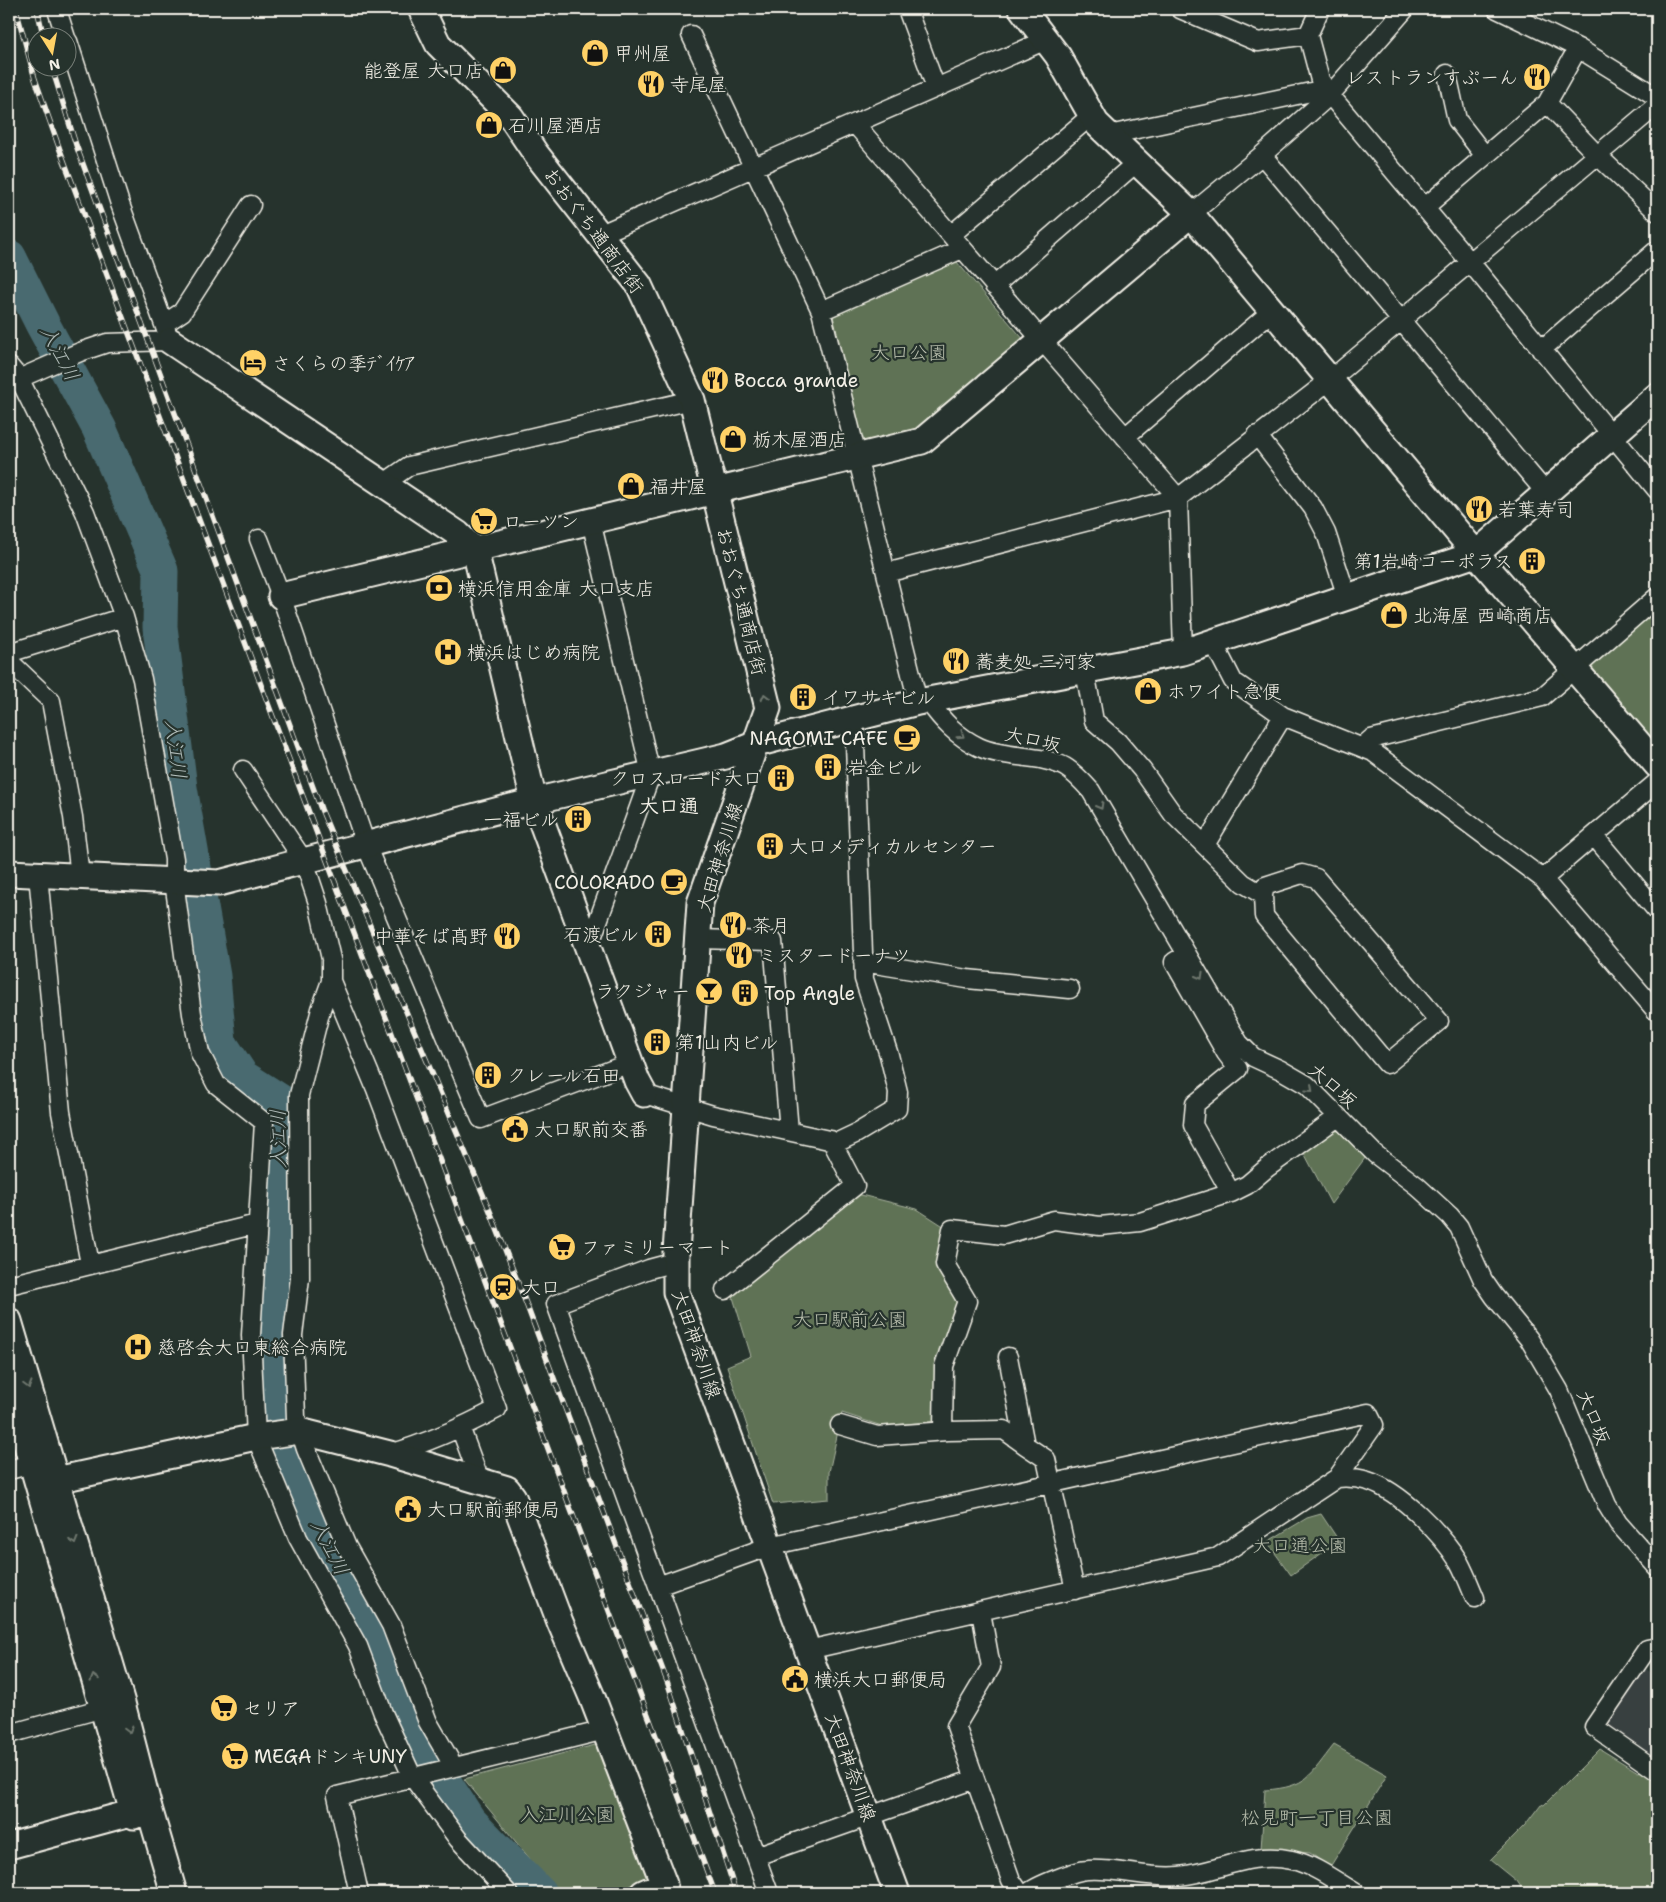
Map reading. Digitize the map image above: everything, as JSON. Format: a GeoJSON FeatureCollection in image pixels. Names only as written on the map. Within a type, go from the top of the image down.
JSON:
{"type":"FeatureCollection","features":[{"type":"Feature","properties":{"kind":"street"},"geometry":{"type":"LineString","coordinates":[[59,9],[58,13],[63,28]]}},
{"type":"Feature","properties":{"kind":"street","name":"おおぐち通商店街"},"geometry":{"type":"LineString","coordinates":[[420,9],[438,44],[511,117],[536,154],[639,284],[692,400],[768,708],[756,744]]}},
{"type":"Feature","properties":{"kind":"street"},"geometry":{"type":"LineString","coordinates":[[908,9],[936,88]]}},
{"type":"Feature","properties":{"kind":"street"},"geometry":{"type":"LineString","coordinates":[[1022,9],[1058,56],[1096,123],[1191,214],[1476,554],[1657,765]]}},
{"type":"Feature","properties":{"kind":"street"},"geometry":{"type":"LineString","coordinates":[[1180,9],[1258,42],[1308,36]]}},
{"type":"Feature","properties":{"kind":"street"},"geometry":{"type":"LineString","coordinates":[[1320,9],[1308,36],[1320,80],[1328,92],[1657,490]]}},
{"type":"Feature","properties":{"kind":"street"},"geometry":{"type":"LineString","coordinates":[[282,596],[922,440],[1262,155],[1328,92],[1406,9]]}},
{"type":"Feature","properties":{"kind":"street"},"geometry":{"type":"LineString","coordinates":[[1497,9],[1578,48],[1657,97]]}},
{"type":"Feature","properties":{"kind":"street"},"geometry":{"type":"LineString","coordinates":[[691,35],[821,312],[886,573],[923,701]]}},
{"type":"Feature","properties":{"kind":"street"},"geometry":{"type":"LineString","coordinates":[[601,234],[1046,40]]}},
{"type":"Feature","properties":{"kind":"street"},"geometry":{"type":"LineString","coordinates":[[1424,208],[1547,103],[1578,48]]}},
{"type":"Feature","properties":{"kind":"street"},"geometry":{"type":"LineString","coordinates":[[78,72],[120,204],[167,332],[383,484],[458,534],[475,550],[534,801],[636,1081],[644,1094],[713,1115],[838,1142],[856,1134],[897,1109],[898,1092],[889,1054],[864,979],[854,718]]}},
{"type":"Feature","properties":{"kind":"street"},"geometry":{"type":"LineString","coordinates":[[1447,74],[1456,120],[1485,156]]}},
{"type":"Feature","properties":{"kind":"street"},"geometry":{"type":"LineString","coordinates":[[1109,135],[1328,92]]}},
{"type":"Feature","properties":{"kind":"street"},"geometry":{"type":"LineString","coordinates":[[1547,103],[1597,155],[1657,212]]}},
{"type":"Feature","properties":{"kind":"street"},"geometry":{"type":"LineString","coordinates":[[886,573],[1178,498],[1330,380],[1657,105]]}},
{"type":"Feature","properties":{"kind":"street"},"geometry":{"type":"LineString","coordinates":[[951,235],[1092,115]]}},
{"type":"Feature","properties":{"kind":"street"},"geometry":{"type":"LineString","coordinates":[[855,124],[1178,498],[1183,652]]}},
{"type":"Feature","properties":{"kind":"street"},"geometry":{"type":"LineString","coordinates":[[1262,155],[1546,493]]}},
{"type":"Feature","properties":{"kind":"street"},"geometry":{"type":"LineString","coordinates":[[994,286],[1137,162]]}},
{"type":"Feature","properties":{"kind":"street"},"geometry":{"type":"LineString","coordinates":[[251,204],[182,312],[167,332],[107,343],[12,376],[84,512],[124,617],[142,679],[174,859],[192,882],[192,1014],[200,1053],[216,1084],[264,1122],[251,1335],[259,1437],[298,1538],[358,1646],[383,1713],[417,1777],[458,1839],[508,1893]]}},
{"type":"Feature","properties":{"kind":"street"},"geometry":{"type":"LineString","coordinates":[[821,312],[962,249]]}},
{"type":"Feature","properties":{"kind":"street"},"geometry":{"type":"LineString","coordinates":[[1541,350],[1657,250]]}},
{"type":"Feature","properties":{"kind":"street"},"geometry":{"type":"LineString","coordinates":[[1125,437],[1272,311]]}},
{"type":"Feature","properties":{"kind":"street"},"geometry":{"type":"LineString","coordinates":[[9,873],[218,883],[534,801],[726,756],[756,744],[923,701],[1183,652],[1476,554],[1657,396]]}},
{"type":"Feature","properties":{"kind":"street"},"geometry":{"type":"LineString","coordinates":[[383,484],[409,466],[692,400]]}},
{"type":"Feature","properties":{"kind":"street"},"geometry":{"type":"LineString","coordinates":[[1257,435],[1313,508],[1326,533],[1347,597]]}},
{"type":"Feature","properties":{"kind":"street"},"geometry":{"type":"LineString","coordinates":[[586,941],[593,935],[651,774],[592,521]]}},
{"type":"Feature","properties":{"kind":"street"},"geometry":{"type":"LineString","coordinates":[[259,539],[282,596],[366,845],[481,1119],[630,1063]]}},
{"type":"Feature","properties":{"kind":"street"},"geometry":{"type":"LineString","coordinates":[[1362,747],[1371,739],[1542,697],[1657,597]]}},
{"type":"Feature","properties":{"kind":"street"},"geometry":{"type":"LineString","coordinates":[[9,653],[124,617]]}},
{"type":"Feature","properties":{"kind":"street"},"geometry":{"type":"LineString","coordinates":[[1213,642],[1234,681],[1284,716],[1373,752],[1543,879],[1657,1012]]}},
{"type":"Feature","properties":{"kind":"street"},"geometry":{"type":"LineString","coordinates":[[9,661],[51,700],[73,817],[80,876]]}},
{"type":"Feature","properties":{"kind":"street"},"geometry":{"type":"LineString","coordinates":[[1085,671],[1094,721],[1118,742],[1142,770],[1173,814],[1243,883],[1263,895]]}},
{"type":"Feature","properties":{"kind":"street","name":"大口坂"},"geometry":{"type":"LineString","coordinates":[[923,701],[946,725],[978,746],[999,754],[1048,762],[1064,767],[1077,776],[1091,790],[1239,1043],[1253,1057],[1307,1085],[1375,1154],[1417,1186],[1450,1216],[1459,1227],[1483,1280],[1529,1339],[1560,1390],[1607,1505],[1618,1522],[1657,1567]]}},
{"type":"Feature","properties":{"kind":"street"},"geometry":{"type":"LineString","coordinates":[[1205,845],[1284,716]]}},
{"type":"Feature","properties":{"kind":"street","name":"大田神奈川線"},"geometry":{"type":"LineString","coordinates":[[756,744],[700,903],[675,1262],[676,1292],[897,1893]]}},
{"type":"Feature","properties":{"kind":"street"},"geometry":{"type":"LineString","coordinates":[[243,770],[304,861],[318,902],[330,958],[331,981],[376,1089],[497,1409],[411,1448],[390,1454]]}},
{"type":"Feature","properties":{"kind":"street"},"geometry":{"type":"LineString","coordinates":[[1543,879],[1657,782]]}},
{"type":"Feature","properties":{"kind":"street"},"geometry":{"type":"LineString","coordinates":[[1594,836],[1657,911]]}},
{"type":"Feature","properties":{"kind":"street"},"geometry":{"type":"LineString","coordinates":[[1302,874],[1316,878],[1439,1021],[1387,1064],[1264,916],[1263,895],[1265,886],[1302,874]]}},
{"type":"Feature","properties":{"kind":"street"},"geometry":{"type":"LineString","coordinates":[[38,875],[61,1112],[90,1264]]}},
{"type":"Feature","properties":{"kind":"street"},"geometry":{"type":"LineString","coordinates":[[698,939],[773,941],[789,1131]]}},
{"type":"Feature","properties":{"kind":"street"},"geometry":{"type":"LineString","coordinates":[[1187,954],[1174,962],[1226,1053],[1238,1069],[1194,1104],[1193,1126],[1231,1193]]}},
{"type":"Feature","properties":{"kind":"street"},"geometry":{"type":"LineString","coordinates":[[863,962],[967,979],[1070,989]]}},
{"type":"Feature","properties":{"kind":"street"},"geometry":{"type":"LineString","coordinates":[[331,981],[321,1009],[299,1095],[300,1278],[293,1335],[296,1418],[306,1449],[347,1547],[391,1625],[428,1722],[454,1767]]}},
{"type":"Feature","properties":{"kind":"street"},"geometry":{"type":"LineString","coordinates":[[943,1431],[944,1366],[967,1301],[945,1264],[952,1229],[1004,1235],[1054,1220],[1100,1226],[1140,1222],[1231,1193],[1247,1185],[1267,1168],[1338,1117]]}},
{"type":"Feature","properties":{"kind":"street"},"geometry":{"type":"LineString","coordinates":[[725,1290],[855,1186],[832,1140]]}},
{"type":"Feature","properties":{"kind":"street"},"geometry":{"type":"LineString","coordinates":[[9,1285],[257,1224]]}},
{"type":"Feature","properties":{"kind":"street"},"geometry":{"type":"LineString","coordinates":[[675,1262],[649,1269],[556,1304],[769,1893]]}},
{"type":"Feature","properties":{"kind":"street"},"geometry":{"type":"LineString","coordinates":[[9,1322],[56,1480],[112,1705],[141,1810],[156,1893]]}},
{"type":"Feature","properties":{"kind":"street"},"geometry":{"type":"LineString","coordinates":[[1008,1357],[1025,1445]]}},
{"type":"Feature","properties":{"kind":"street"},"geometry":{"type":"LineString","coordinates":[[9,1384],[20,1467],[112,1705]]}},
{"type":"Feature","properties":{"kind":"street"},"geometry":{"type":"LineString","coordinates":[[658,1586],[770,1546],[1368,1413],[1374,1426],[1337,1478],[1218,1557],[808,1650]]}},
{"type":"Feature","properties":{"kind":"street"},"geometry":{"type":"LineString","coordinates":[[840,1425],[877,1436],[943,1431],[1004,1430],[1046,1459],[1075,1590]]}},
{"type":"Feature","properties":{"kind":"street"},"geometry":{"type":"LineString","coordinates":[[460,1427],[480,1481]]}},
{"type":"Feature","properties":{"kind":"street"},"geometry":{"type":"LineString","coordinates":[[20,1467],[56,1480],[259,1437],[300,1431],[390,1454],[507,1489],[513,1497],[560,1622],[605,1730],[664,1884],[643,1893]]}},
{"type":"Feature","properties":{"kind":"street"},"geometry":{"type":"LineString","coordinates":[[1337,1478],[1350,1477],[1368,1481],[1390,1492],[1414,1510],[1459,1562],[1475,1598]]}},
{"type":"Feature","properties":{"kind":"street"},"geometry":{"type":"LineString","coordinates":[[981,1612],[991,1667],[956,1726],[1011,1880],[1020,1893]]}},
{"type":"Feature","properties":{"kind":"street"},"geometry":{"type":"LineString","coordinates":[[1657,1647],[1647,1649],[1594,1727],[1657,1771]]}},
{"type":"Feature","properties":{"kind":"street"},"geometry":{"type":"LineString","coordinates":[[9,1734],[112,1705]]}},
{"type":"Feature","properties":{"kind":"street"},"geometry":{"type":"LineString","coordinates":[[360,1893],[338,1796],[605,1730]]}},
{"type":"Feature","properties":{"kind":"street"},"geometry":{"type":"LineString","coordinates":[[756,1856],[975,1779]]}},
{"type":"Feature","properties":{"kind":"street"},"geometry":{"type":"LineString","coordinates":[[9,1846],[141,1810]]}},
{"type":"Feature","properties":{"kind":"street"},"geometry":{"type":"LineString","coordinates":[[141,1810],[174,1893]]}},
{"type":"Feature","properties":{"kind":"street"},"geometry":{"type":"LineString","coordinates":[[1028,1893],[1074,1872],[1088,1870],[1181,1876],[1259,1857],[1293,1860],[1313,1866],[1356,1893]]}},
{"type":"Feature","properties":{"kind":"shaded area"},"geometry":{"type":"Polygon","coordinates":[[[1644,1668],[1652,1673],[1657,1668],[1657,1758],[1606,1724],[1644,1668]]]}},
{"type":"Feature","properties":{"kind":"green space","name":"大口公園"},"geometry":{"type":"Polygon","coordinates":[[[956,261],[1025,341],[914,431],[863,442],[833,316],[956,261]]]}},
{"type":"Feature","properties":{"kind":"green space"},"geometry":{"type":"Polygon","coordinates":[[[1657,609],[1657,744],[1589,667],[1657,609]]]}},
{"type":"Feature","properties":{"kind":"green space"},"geometry":{"type":"Polygon","coordinates":[[[1329,1131],[1338,1131],[1365,1158],[1331,1204],[1303,1151],[1329,1131]]]}},
{"type":"Feature","properties":{"kind":"green space","name":"大口駅前公園"},"geometry":{"type":"Polygon","coordinates":[[[853,1193],[917,1209],[945,1227],[962,1304],[939,1349],[938,1421],[882,1426],[842,1413],[829,1472],[829,1499],[773,1504],[727,1366],[751,1356],[732,1294],[853,1193]]]}},
{"type":"Feature","properties":{"kind":"green space","name":"大口通公園"},"geometry":{"type":"Polygon","coordinates":[[[1321,1514],[1339,1541],[1291,1575],[1267,1542],[1307,1518],[1321,1514]]]}},
{"type":"Feature","properties":{"kind":"green space","name":"入江川公園"},"geometry":{"type":"Polygon","coordinates":[[[599,1744],[650,1875],[644,1884],[624,1893],[558,1893],[464,1779],[599,1744]]]}},
{"type":"Feature","properties":{"kind":"green space","name":"松見町一丁目公園"},"geometry":{"type":"Polygon","coordinates":[[[1334,1745],[1387,1775],[1330,1867],[1310,1853],[1261,1849],[1265,1790],[1291,1786],[1307,1778],[1334,1745]]]}},
{"type":"Feature","properties":{"kind":"green space"},"geometry":{"type":"Polygon","coordinates":[[[1600,1749],[1638,1772],[1645,1770],[1657,1779],[1657,1893],[1524,1893],[1516,1881],[1490,1860],[1525,1825],[1541,1804],[1544,1805],[1600,1749]]]}},
{"type":"Feature","properties":{"kind":"waterway","name":"入江川"},"geometry":{"type":"LineString","coordinates":[[9,257],[43,325],[99,428],[161,571],[160,627],[180,788],[213,976],[219,1042],[242,1077],[281,1102],[273,1339],[281,1439],[329,1552],[373,1625],[416,1739],[469,1821],[539,1893]]}},
{"type":"Feature","properties":{"kind":"railway"},"geometry":{"type":"LineString","coordinates":[[16,9],[35,79],[60,150],[715,1893]]}},
{"type":"Feature","properties":{"kind":"railway"},"geometry":{"type":"LineString","coordinates":[[37,9],[42,28]]}},
{"type":"Feature","properties":{"kind":"railway"},"geometry":{"type":"LineString","coordinates":[[55,78],[76,145],[321,809],[490,1211],[527,1306],[668,1684],[736,1893]]}},
{"type":"Feature","properties":{"kind":"place","name":"甲州屋"},"geometry":{"type":"Point","coordinates":[595,53]}},
{"type":"Feature","properties":{"kind":"place","name":"能登屋 大口店"},"geometry":{"type":"Point","coordinates":[503,70]}},
{"type":"Feature","properties":{"kind":"place","name":"レストランすぷーん"},"geometry":{"type":"Point","coordinates":[1537,77]}},
{"type":"Feature","properties":{"kind":"place","name":"寺尾屋"},"geometry":{"type":"Point","coordinates":[651,84]}},
{"type":"Feature","properties":{"kind":"place","name":"石川屋酒店"},"geometry":{"type":"Point","coordinates":[489,125]}},
{"type":"Feature","properties":{"kind":"place","name":"さくらの季ﾃﾞｲｹｱ"},"geometry":{"type":"Point","coordinates":[253,363]}},
{"type":"Feature","properties":{"kind":"place","name":"Bocca grande"},"geometry":{"type":"Point","coordinates":[715,380]}},
{"type":"Feature","properties":{"kind":"place","name":"栃木屋酒店"},"geometry":{"type":"Point","coordinates":[733,439]}},
{"type":"Feature","properties":{"kind":"place","name":"福井屋"},"geometry":{"type":"Point","coordinates":[631,486]}},
{"type":"Feature","properties":{"kind":"place","name":"若葉寿司"},"geometry":{"type":"Point","coordinates":[1479,509]}},
{"type":"Feature","properties":{"kind":"place","name":"ローソン"},"geometry":{"type":"Point","coordinates":[484,521]}},
{"type":"Feature","properties":{"kind":"place","name":"第1岩崎コーポラス"},"geometry":{"type":"Point","coordinates":[1532,561]}},
{"type":"Feature","properties":{"kind":"place","name":"横浜信用金庫 大口支店"},"geometry":{"type":"Point","coordinates":[439,588]}},
{"type":"Feature","properties":{"kind":"place","name":"北海屋 西崎商店"},"geometry":{"type":"Point","coordinates":[1394,615]}},
{"type":"Feature","properties":{"kind":"place","name":"横浜はじめ病院"},"geometry":{"type":"Point","coordinates":[448,652]}},
{"type":"Feature","properties":{"kind":"place","name":"蕎麦処 三河家"},"geometry":{"type":"Point","coordinates":[956,661]}},
{"type":"Feature","properties":{"kind":"place","name":"ホワイト急便"},"geometry":{"type":"Point","coordinates":[1148,691]}},
{"type":"Feature","properties":{"kind":"place","name":"イワサキビル"},"geometry":{"type":"Point","coordinates":[803,697]}},
{"type":"Feature","properties":{"kind":"place","name":"NAGOMI CAFE"},"geometry":{"type":"Point","coordinates":[907,738]}},
{"type":"Feature","properties":{"kind":"place","name":"岩金ビル"},"geometry":{"type":"Point","coordinates":[828,767]}},
{"type":"Feature","properties":{"kind":"place","name":"クロスロード大口"},"geometry":{"type":"Point","coordinates":[781,778]}},
{"type":"Feature","properties":{"kind":"place","name":"一福ビル"},"geometry":{"type":"Point","coordinates":[578,819]}},
{"type":"Feature","properties":{"kind":"place","name":"大口メディカルセンター"},"geometry":{"type":"Point","coordinates":[770,846]}},
{"type":"Feature","properties":{"kind":"place","name":"COLORADO"},"geometry":{"type":"Point","coordinates":[674,882]}},
{"type":"Feature","properties":{"kind":"place","name":"茶月"},"geometry":{"type":"Point","coordinates":[733,925]}},
{"type":"Feature","properties":{"kind":"place","name":"石渡ビル"},"geometry":{"type":"Point","coordinates":[658,934]}},
{"type":"Feature","properties":{"kind":"place","name":"中華そば髙野"},"geometry":{"type":"Point","coordinates":[507,936]}},
{"type":"Feature","properties":{"kind":"place","name":"ミスタードーナツ"},"geometry":{"type":"Point","coordinates":[739,955]}},
{"type":"Feature","properties":{"kind":"place","name":"ラクジャー"},"geometry":{"type":"Point","coordinates":[709,991]}},
{"type":"Feature","properties":{"kind":"place","name":"Top Angle"},"geometry":{"type":"Point","coordinates":[745,993]}},
{"type":"Feature","properties":{"kind":"place","name":"第1山内ビル"},"geometry":{"type":"Point","coordinates":[657,1042]}},
{"type":"Feature","properties":{"kind":"place","name":"クレール石田"},"geometry":{"type":"Point","coordinates":[488,1075]}},
{"type":"Feature","properties":{"kind":"place","name":"大口駅前交番"},"geometry":{"type":"Point","coordinates":[515,1129]}},
{"type":"Feature","properties":{"kind":"place","name":"ファミリーマート"},"geometry":{"type":"Point","coordinates":[562,1247]}},
{"type":"Feature","properties":{"kind":"place","name":"大口"},"geometry":{"type":"Point","coordinates":[503,1287]}},
{"type":"Feature","properties":{"kind":"place","name":"慈啓会大口東総合病院"},"geometry":{"type":"Point","coordinates":[138,1347]}},
{"type":"Feature","properties":{"kind":"place","name":"大口駅前郵便局"},"geometry":{"type":"Point","coordinates":[408,1509]}},
{"type":"Feature","properties":{"kind":"place","name":"横浜大口郵便局"},"geometry":{"type":"Point","coordinates":[795,1679]}},
{"type":"Feature","properties":{"kind":"place","name":"セリア"},"geometry":{"type":"Point","coordinates":[224,1708]}},
{"type":"Feature","properties":{"kind":"place","name":"MEGAドンキUNY"},"geometry":{"type":"Point","coordinates":[235,1756]}},
{"type":"Feature","properties":{"kind":"district","name":"大口通"},"geometry":{"type":"Point","coordinates":[669,806]}}]}
